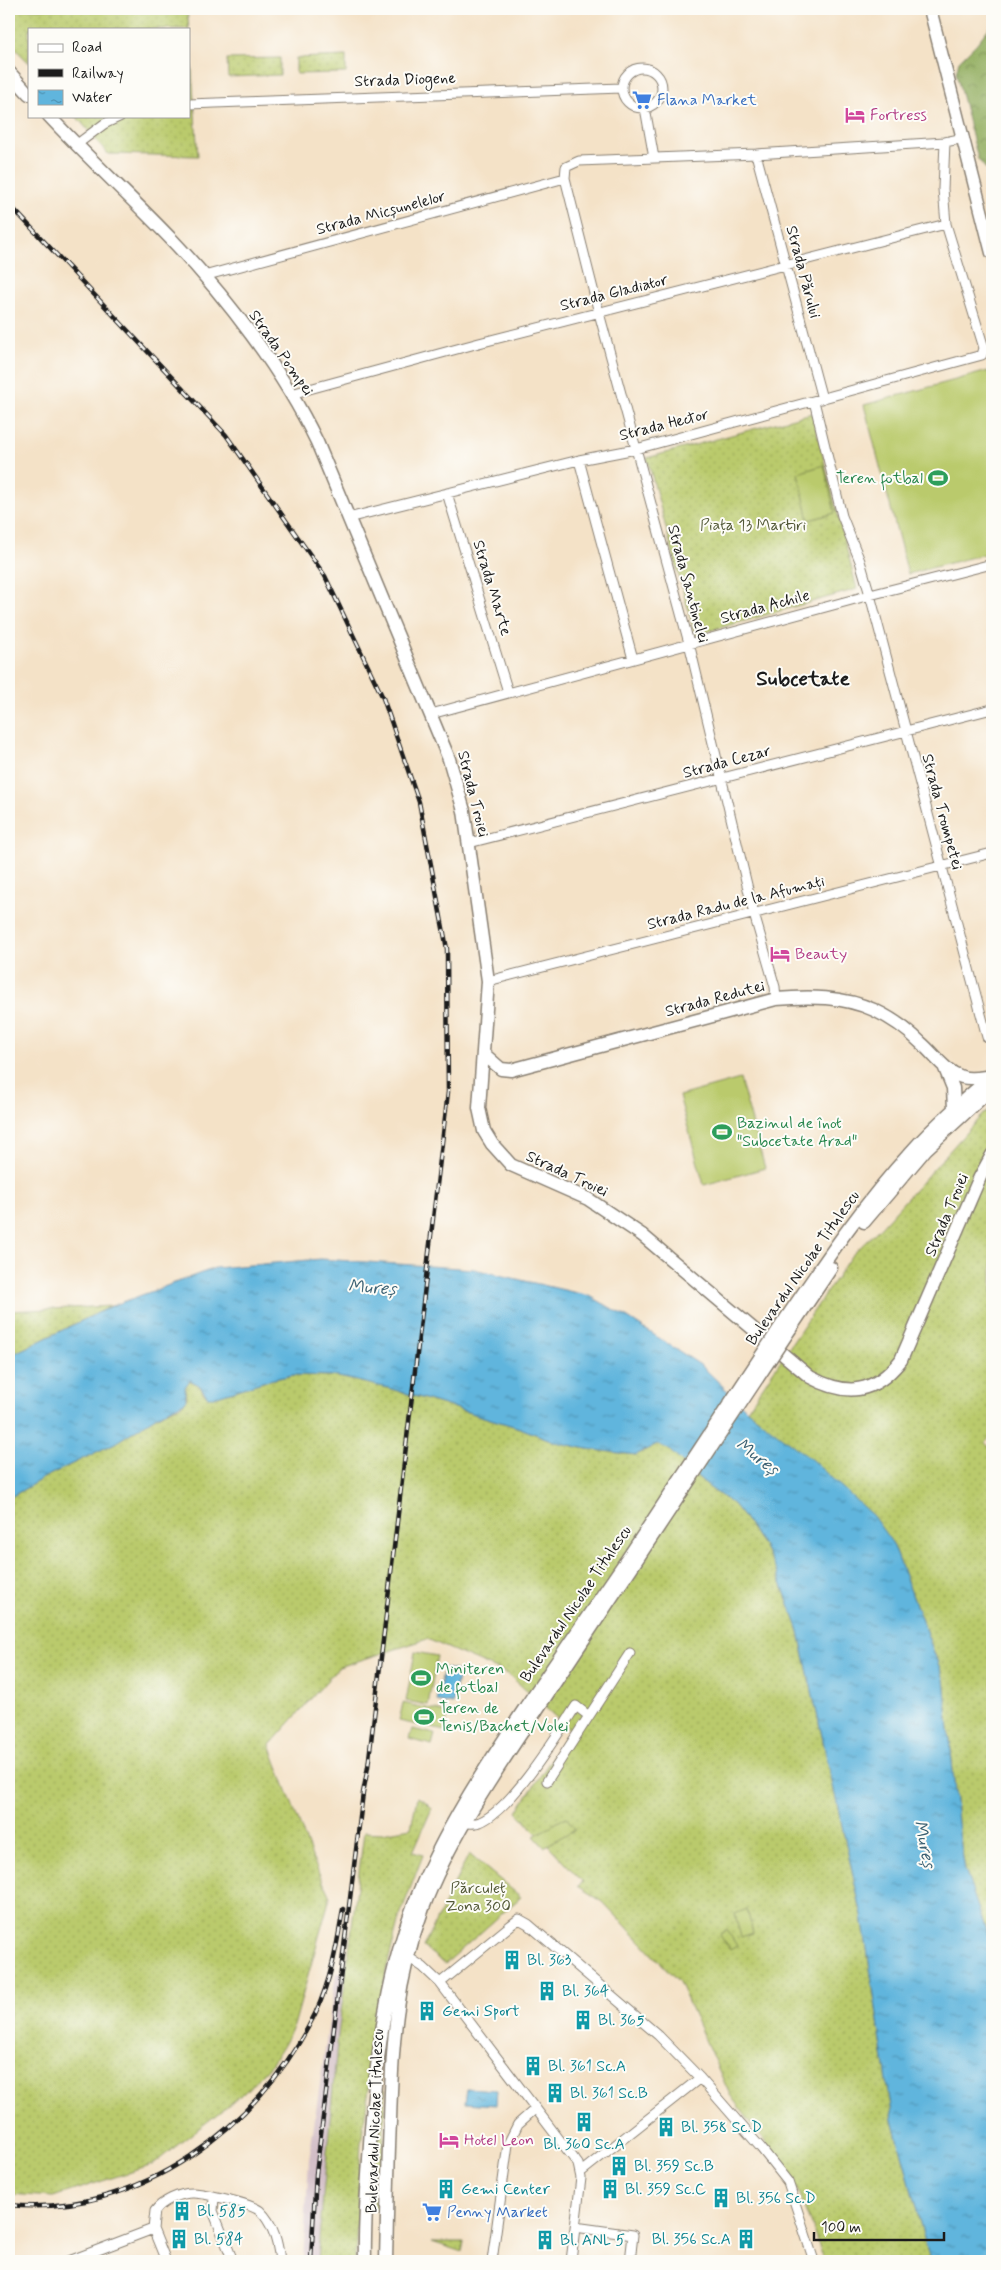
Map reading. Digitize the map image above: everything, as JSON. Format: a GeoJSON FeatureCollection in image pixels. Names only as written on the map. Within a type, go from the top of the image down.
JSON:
{"type":"FeatureCollection","features":[{"type":"Feature","properties":{"kind":"main road"},"geometry":{"type":"LineString","coordinates":[[930,9],[992,253]]}},
{"type":"Feature","properties":{"kind":"main road"},"geometry":{"type":"LineString","coordinates":[[9,72],[28,93]]}},
{"type":"Feature","properties":{"kind":"main road","name":"Strada Pompei"},"geometry":{"type":"LineString","coordinates":[[51,118],[152,219],[204,276],[291,394],[317,442],[408,660]]}},
{"type":"Feature","properties":{"kind":"main road","name":"Strada Troiei"},"geometry":{"type":"LineString","coordinates":[[408,660],[456,781],[469,843],[488,981],[484,1054],[479,1097],[481,1119],[484,1130],[502,1156],[511,1165],[588,1199],[617,1217],[664,1254],[795,1365],[825,1385],[850,1389],[869,1388],[891,1373],[901,1360],[980,1177],[992,1156]]}},
{"type":"Feature","properties":{"kind":"main road","name":"Strada Redutei"},"geometry":{"type":"LineString","coordinates":[[484,1054],[501,1069],[511,1070],[776,999],[818,997],[856,1003],[875,1011],[922,1043],[944,1066]]}},
{"type":"Feature","properties":{"kind":"main road"},"geometry":{"type":"LineString","coordinates":[[944,1066],[963,1077],[992,1076]]}},
{"type":"Feature","properties":{"kind":"main road"},"geometry":{"type":"LineString","coordinates":[[944,1066],[953,1088],[954,1109]]}},
{"type":"Feature","properties":{"kind":"main road","name":"Bulevardul Nicolae Titulescu"},"geometry":{"type":"LineString","coordinates":[[386,2261],[391,2052],[398,2001],[422,1909],[449,1851],[532,1708],[787,1326],[836,1244],[912,1150],[954,1109],[992,1076]]}},
{"type":"Feature","properties":{"kind":"main road","name":"Bulevardul Nicolae Titulescu"},"geometry":{"type":"LineString","coordinates":[[787,1326],[892,1188],[926,1149],[992,1088]]}},
{"type":"Feature","properties":{"kind":"main road","name":"Bulevardul Nicolae Titulescu"},"geometry":{"type":"LineString","coordinates":[[365,2261],[364,2234],[372,2100],[385,2015],[402,1940],[415,1902],[440,1846],[476,1781],[532,1708]]}},
{"type":"Feature","properties":{"kind":"street"},"geometry":{"type":"LineString","coordinates":[[645,67],[656,73],[660,78],[662,91],[656,102],[645,108],[638,108],[626,101],[622,88],[625,77],[633,69],[645,67]]}},
{"type":"Feature","properties":{"kind":"street","name":"Strada Diogene"},"geometry":{"type":"LineString","coordinates":[[190,104],[622,88]]}},
{"type":"Feature","properties":{"kind":"street"},"geometry":{"type":"LineString","coordinates":[[645,108],[654,158]]}},
{"type":"Feature","properties":{"kind":"street"},"geometry":{"type":"LineString","coordinates":[[76,145],[104,124],[117,118]]}},
{"type":"Feature","properties":{"kind":"street"},"geometry":{"type":"LineString","coordinates":[[565,178],[566,167],[579,161],[756,154],[945,142],[964,138]]}},
{"type":"Feature","properties":{"kind":"street"},"geometry":{"type":"LineString","coordinates":[[945,142],[943,189],[946,224]]}},
{"type":"Feature","properties":{"kind":"street","name":"Strada Părului"},"geometry":{"type":"LineString","coordinates":[[756,154],[786,265],[818,400]]}},
{"type":"Feature","properties":{"kind":"street","name":"Strada Micșunelelor"},"geometry":{"type":"LineString","coordinates":[[204,276],[565,178]]}},
{"type":"Feature","properties":{"kind":"street","name":"Strada Santinelei"},"geometry":{"type":"LineString","coordinates":[[565,178],[599,313],[689,643],[754,914],[775,987],[776,999]]}},
{"type":"Feature","properties":{"kind":"street","name":"Strada Gladiator"},"geometry":{"type":"LineString","coordinates":[[291,394],[469,345],[946,224]]}},
{"type":"Feature","properties":{"kind":"street","name":"Strada Hector"},"geometry":{"type":"LineString","coordinates":[[348,518],[579,460],[636,449],[979,356],[984,353],[946,224]]}},
{"type":"Feature","properties":{"kind":"street"},"geometry":{"type":"LineString","coordinates":[[818,400],[842,516],[860,561],[870,595]]}},
{"type":"Feature","properties":{"kind":"street"},"geometry":{"type":"LineString","coordinates":[[579,460],[633,659]]}},
{"type":"Feature","properties":{"kind":"street","name":"Strada Marte"},"geometry":{"type":"LineString","coordinates":[[447,493],[508,692]]}},
{"type":"Feature","properties":{"kind":"street","name":"Strada Achile"},"geometry":{"type":"LineString","coordinates":[[431,714],[689,643],[992,564]]}},
{"type":"Feature","properties":{"kind":"street","name":"Strada Trompetei"},"geometry":{"type":"LineString","coordinates":[[870,595],[986,1037]]}},
{"type":"Feature","properties":{"kind":"street","name":"Strada Cezar"},"geometry":{"type":"LineString","coordinates":[[469,843],[992,709]]}},
{"type":"Feature","properties":{"kind":"street","name":"Strada Radu de la Afumați"},"geometry":{"type":"LineString","coordinates":[[488,981],[992,853]]}},
{"type":"Feature","properties":{"kind":"street"},"geometry":{"type":"LineString","coordinates":[[547,1781],[630,1653]]}},
{"type":"Feature","properties":{"kind":"street"},"geometry":{"type":"LineString","coordinates":[[464,1823],[479,1822],[500,1808],[524,1782],[576,1706],[589,1716]]}},
{"type":"Feature","properties":{"kind":"street"},"geometry":{"type":"LineString","coordinates":[[440,1983],[519,1919],[538,1932],[658,2035],[700,2078],[788,2182],[814,2261]]}},
{"type":"Feature","properties":{"kind":"street"},"geometry":{"type":"LineString","coordinates":[[408,1957],[423,1967],[440,1983],[572,2156],[580,2172],[571,2261]]}},
{"type":"Feature","properties":{"kind":"street"},"geometry":{"type":"LineString","coordinates":[[580,2172],[700,2078]]}},
{"type":"Feature","properties":{"kind":"street"},"geometry":{"type":"LineString","coordinates":[[492,2261],[508,2144],[518,2124],[535,2108]]}},
{"type":"Feature","properties":{"kind":"street"},"geometry":{"type":"LineString","coordinates":[[166,2261],[153,2230],[154,2210],[164,2202],[194,2193],[250,2205],[260,2210],[269,2221],[280,2261]]}},
{"type":"Feature","properties":{"kind":"street"},"geometry":{"type":"LineString","coordinates":[[214,2197],[213,2211],[233,2261]]}},
{"type":"Feature","properties":{"kind":"street"},"geometry":{"type":"LineString","coordinates":[[575,2227],[633,2235],[630,2261]]}},
{"type":"Feature","properties":{"kind":"street"},"geometry":{"type":"LineString","coordinates":[[69,2261],[153,2230]]}},
{"type":"Feature","properties":{"kind":"shaded area"},"geometry":{"type":"Polygon","coordinates":[[[336,1973],[346,1973],[317,2261],[303,2261],[309,2159],[336,1973]]]}},
{"type":"Feature","properties":{"kind":"green space"},"geometry":{"type":"Polygon","coordinates":[[[9,9],[187,9],[189,28],[28,28],[28,62],[9,42],[9,9]]]}},
{"type":"Feature","properties":{"kind":"green space"},"geometry":{"type":"Polygon","coordinates":[[[992,24],[992,169],[986,169],[978,159],[956,73],[959,61],[992,24]]]}},
{"type":"Feature","properties":{"kind":"green space"},"geometry":{"type":"Polygon","coordinates":[[[190,45],[198,156],[108,154],[78,118],[190,118],[190,45]]]}},
{"type":"Feature","properties":{"kind":"green space"},"geometry":{"type":"Polygon","coordinates":[[[346,56],[346,73],[296,74],[296,58],[346,56]]]}},
{"type":"Feature","properties":{"kind":"green space"},"geometry":{"type":"Polygon","coordinates":[[[280,58],[280,75],[228,77],[227,59],[280,58]]]}},
{"type":"Feature","properties":{"kind":"green space","name":"Teren fotbal"},"geometry":{"type":"Polygon","coordinates":[[[988,371],[992,386],[992,552],[908,574],[864,405],[988,371]]]}},
{"type":"Feature","properties":{"kind":"green space","name":"Piața 13 Martiri"},"geometry":{"type":"Polygon","coordinates":[[[812,413],[857,589],[695,635],[647,458],[812,413]]]}},
{"type":"Feature","properties":{"kind":"green space"},"geometry":{"type":"Polygon","coordinates":[[[824,465],[835,513],[809,520],[798,473],[824,465]]]}},
{"type":"Feature","properties":{"kind":"green space","name":"Bazinul de înot \"Subcetate Arad\""},"geometry":{"type":"Polygon","coordinates":[[[740,1079],[765,1168],[704,1185],[679,1096],[740,1079]]]}},
{"type":"Feature","properties":{"kind":"green space"},"geometry":{"type":"Polygon","coordinates":[[[992,1108],[992,1212],[988,1213],[992,1220],[992,1436],[985,1443],[992,1449],[992,1948],[965,1870],[959,1833],[944,1679],[893,1544],[747,1410],[851,1256],[881,1227],[981,1116],[992,1108]]]}},
{"type":"Feature","properties":{"kind":"green space"},"geometry":{"type":"Polygon","coordinates":[[[112,1306],[19,1351],[9,1356],[9,1311],[112,1306]]]}},
{"type":"Feature","properties":{"kind":"green space"},"geometry":{"type":"Polygon","coordinates":[[[294,1375],[334,1376],[388,1388],[520,1428],[556,1442],[587,1449],[636,1455],[657,1444],[668,1448],[710,1488],[733,1504],[745,1519],[764,1547],[777,1572],[798,1628],[862,1916],[893,2120],[930,2261],[825,2261],[793,2179],[730,2095],[679,1982],[603,1902],[578,1886],[583,1882],[517,1812],[570,1730],[508,1674],[427,1639],[339,1667],[270,1745],[314,1862],[330,1897],[294,2026],[273,2062],[244,2093],[152,2165],[53,2197],[9,2194],[9,1498],[45,1477],[115,1443],[157,1416],[182,1405],[187,1397],[185,1387],[189,1380],[199,1385],[204,1394],[214,1397],[269,1380],[294,1375]]]}},
{"type":"Feature","properties":{"kind":"green space","name":"Miniteren de fotbal"},"geometry":{"type":"Polygon","coordinates":[[[415,1652],[437,1656],[428,1705],[406,1701],[415,1652]]]}},
{"type":"Feature","properties":{"kind":"green space","name":"Teren de Tenis/Bachet/Volei"},"geometry":{"type":"Polygon","coordinates":[[[403,1703],[448,1713],[445,1731],[399,1721],[403,1703]]]}},
{"type":"Feature","properties":{"kind":"green space"},"geometry":{"type":"Polygon","coordinates":[[[412,1729],[435,1734],[432,1745],[409,1739],[412,1729]]]}},
{"type":"Feature","properties":{"kind":"green space"},"geometry":{"type":"Polygon","coordinates":[[[417,1797],[425,1801],[432,1808],[413,1852],[423,1855],[399,1918],[386,1971],[361,2143],[355,2261],[317,2261],[337,2044],[364,1832],[382,1833],[411,1828],[417,1797]]]}},
{"type":"Feature","properties":{"kind":"green space"},"geometry":{"type":"Polygon","coordinates":[[[566,1817],[575,1829],[544,1847],[534,1836],[566,1817]]]}},
{"type":"Feature","properties":{"kind":"green space","name":"Părculeț Zona 300"},"geometry":{"type":"Polygon","coordinates":[[[469,1854],[521,1897],[445,1964],[423,1947],[469,1854]]]}},
{"type":"Feature","properties":{"kind":"green space"},"geometry":{"type":"Polygon","coordinates":[[[747,1909],[753,1933],[741,1937],[735,1914],[747,1909]]]}},
{"type":"Feature","properties":{"kind":"green space"},"geometry":{"type":"Polygon","coordinates":[[[727,1930],[737,1946],[730,1950],[720,1935],[727,1930]]]}},
{"type":"Feature","properties":{"kind":"green space"},"geometry":{"type":"Polygon","coordinates":[[[380,2090],[385,2091],[382,2208],[378,2211],[373,2208],[373,2193],[380,2090]]]}},
{"type":"Feature","properties":{"kind":"green space"},"geometry":{"type":"Polygon","coordinates":[[[432,2242],[464,2242],[462,2252],[432,2242]]]}},
{"type":"Feature","properties":{"kind":"water","name":"Mureș"},"geometry":{"type":"Polygon","coordinates":[[[321,1259],[474,1269],[590,1296],[625,1316],[702,1366],[747,1410],[812,1460],[873,1516],[893,1544],[944,1679],[959,1833],[965,1870],[992,1948],[992,2261],[930,2261],[893,2120],[862,1916],[798,1628],[777,1572],[764,1547],[745,1519],[733,1504],[710,1488],[668,1449],[657,1444],[636,1455],[587,1449],[556,1442],[520,1428],[388,1388],[334,1376],[293,1375],[269,1380],[214,1397],[208,1397],[199,1385],[190,1380],[185,1387],[186,1401],[157,1416],[115,1443],[45,1477],[9,1498],[9,1356],[112,1306],[215,1268],[321,1259]]]}},
{"type":"Feature","properties":{"kind":"water"},"geometry":{"type":"Polygon","coordinates":[[[444,1668],[459,1671],[453,1704],[437,1701],[444,1668]]]}},
{"type":"Feature","properties":{"kind":"water"},"geometry":{"type":"Polygon","coordinates":[[[467,2088],[497,2090],[496,2105],[465,2103],[467,2088]]]}},
{"type":"Feature","properties":{"kind":"railway"},"geometry":{"type":"LineString","coordinates":[[9,204],[226,435],[325,576],[383,698],[419,802],[447,949],[448,1092],[368,1767],[363,1793],[316,2174],[311,2261]]}},
{"type":"Feature","properties":{"kind":"railway"},"geometry":{"type":"LineString","coordinates":[[9,2205],[57,2205],[104,2197],[148,2180],[190,2157],[228,2128],[262,2093],[291,2055],[315,2014],[329,1976],[343,1909]]}},
{"type":"Feature","properties":{"kind":"place","name":"Flana Market"},"geometry":{"type":"Point","coordinates":[642,100]}},
{"type":"Feature","properties":{"kind":"place","name":"Fortress"},"geometry":{"type":"Point","coordinates":[855,115]}},
{"type":"Feature","properties":{"kind":"place","name":"Teren fotbal"},"geometry":{"type":"Point","coordinates":[938,478]}},
{"type":"Feature","properties":{"kind":"place","name":"Beauty"},"geometry":{"type":"Point","coordinates":[780,954]}},
{"type":"Feature","properties":{"kind":"place","name":"Bazinul de înot \"Subcetate Arad\""},"geometry":{"type":"Point","coordinates":[722,1132]}},
{"type":"Feature","properties":{"kind":"place","name":"Miniteren de fotbal"},"geometry":{"type":"Point","coordinates":[421,1678]}},
{"type":"Feature","properties":{"kind":"place","name":"Teren de Tenis/Bachet/Volei"},"geometry":{"type":"Point","coordinates":[424,1717]}},
{"type":"Feature","properties":{"kind":"place","name":"Bl. 363"},"geometry":{"type":"Point","coordinates":[512,1960]}},
{"type":"Feature","properties":{"kind":"place","name":"Bl. 364"},"geometry":{"type":"Point","coordinates":[547,1991]}},
{"type":"Feature","properties":{"kind":"place","name":"Gemi Sport"},"geometry":{"type":"Point","coordinates":[427,2011]}},
{"type":"Feature","properties":{"kind":"place","name":"Bl. 365"},"geometry":{"type":"Point","coordinates":[583,2020]}},
{"type":"Feature","properties":{"kind":"place","name":"Bl. 361 Sc.A"},"geometry":{"type":"Point","coordinates":[533,2066]}},
{"type":"Feature","properties":{"kind":"place","name":"Bl. 361 Sc.B"},"geometry":{"type":"Point","coordinates":[555,2093]}},
{"type":"Feature","properties":{"kind":"place","name":"Bl. 360 Sc.A"},"geometry":{"type":"Point","coordinates":[584,2122]}},
{"type":"Feature","properties":{"kind":"place","name":"Bl. 358 Sc.D"},"geometry":{"type":"Point","coordinates":[666,2127]}},
{"type":"Feature","properties":{"kind":"place","name":"Hotel Leon"},"geometry":{"type":"Point","coordinates":[449,2140]}},
{"type":"Feature","properties":{"kind":"place","name":"Bl. 359 Sc.B"},"geometry":{"type":"Point","coordinates":[619,2166]}},
{"type":"Feature","properties":{"kind":"place","name":"Gemi Center"},"geometry":{"type":"Point","coordinates":[446,2189]}},
{"type":"Feature","properties":{"kind":"place","name":"Bl. 359 Sc.C"},"geometry":{"type":"Point","coordinates":[610,2189]}},
{"type":"Feature","properties":{"kind":"place","name":"Bl. 356 Sc.D"},"geometry":{"type":"Point","coordinates":[721,2198]}},
{"type":"Feature","properties":{"kind":"place","name":"Bl. 585"},"geometry":{"type":"Point","coordinates":[182,2211]}},
{"type":"Feature","properties":{"kind":"place","name":"Penny Market"},"geometry":{"type":"Point","coordinates":[432,2212]}},
{"type":"Feature","properties":{"kind":"place","name":"Bl. 584"},"geometry":{"type":"Point","coordinates":[179,2239]}},
{"type":"Feature","properties":{"kind":"place","name":"Bl. 356 Sc.A"},"geometry":{"type":"Point","coordinates":[746,2239]}},
{"type":"Feature","properties":{"kind":"place","name":"Bl. ANL 5"},"geometry":{"type":"Point","coordinates":[545,2240]}},
{"type":"Feature","properties":{"kind":"district","name":"Subcetate"},"geometry":{"type":"Point","coordinates":[803,679]}}]}
